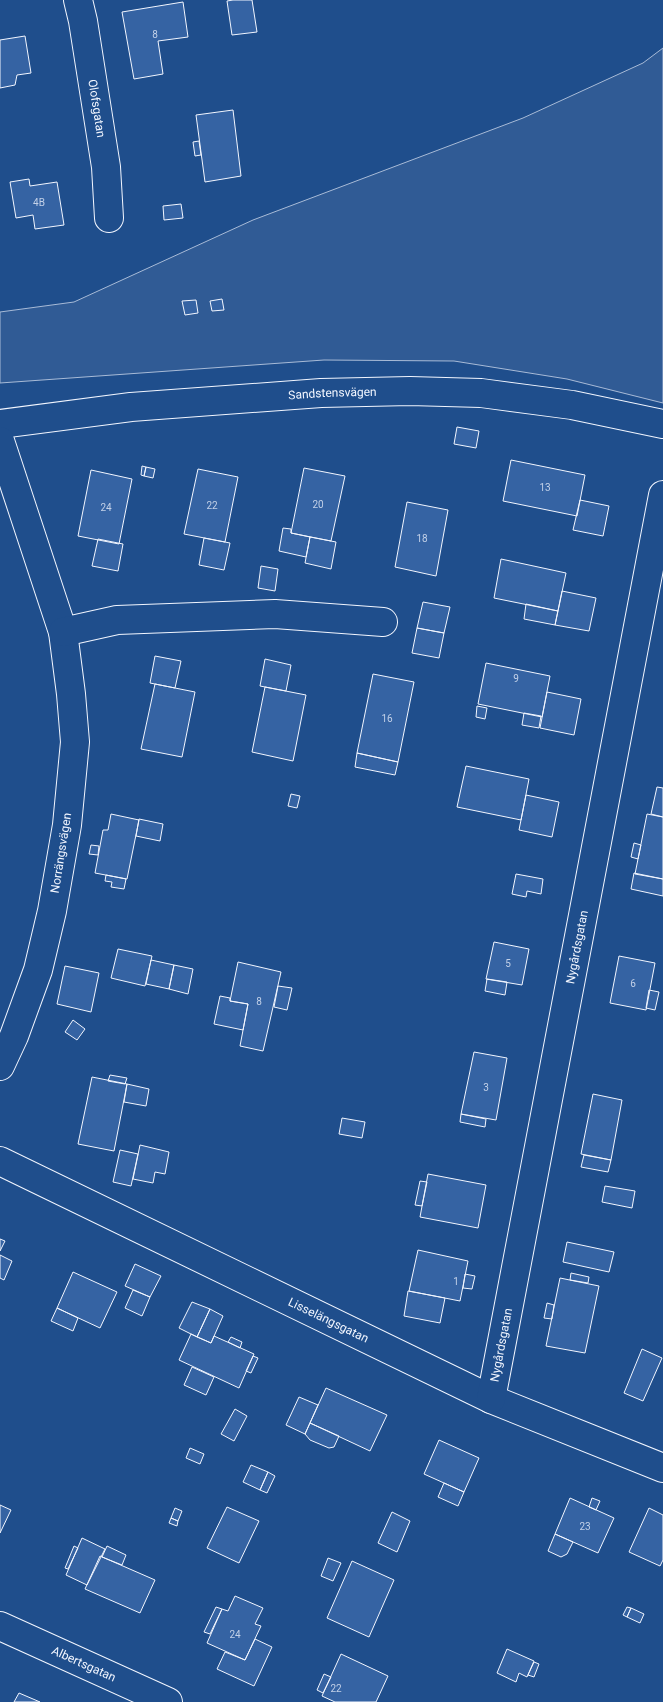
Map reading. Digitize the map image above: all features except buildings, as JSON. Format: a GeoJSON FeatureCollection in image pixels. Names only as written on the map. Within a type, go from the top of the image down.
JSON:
{"type":"FeatureCollection","features":[{"type":"Feature","properties":{"kind":"street","name":"Olofsgatan"},"geometry":{"type":"LineString","coordinates":[[78,0],[84,21],[106,167],[109,218]]}},
{"type":"Feature","properties":{"kind":"street","name":"Sandstensvägen"},"geometry":{"type":"LineString","coordinates":[[0,424],[131,407],[321,392],[481,393],[572,405],[663,424]]}},
{"type":"Feature","properties":{"kind":"street","name":"Norrängsvägen"},"geometry":{"type":"LineString","coordinates":[[0,441],[62,632],[71,694],[74,742],[67,825],[52,911],[38,970],[14,1036],[0,1066]]}},
{"type":"Feature","properties":{"kind":"street","name":"Nygårdsgatan"},"geometry":{"type":"LineString","coordinates":[[492,1399],[663,495]]}},
{"type":"Feature","properties":{"kind":"street"},"geometry":{"type":"LineString","coordinates":[[62,632],[127,619],[275,614],[384,622]]}},
{"type":"Feature","properties":{"kind":"street","name":"Lisselängsgatan"},"geometry":{"type":"LineString","coordinates":[[0,1161],[492,1399],[663,1468]]}},
{"type":"Feature","properties":{"kind":"street","name":"Albertsgatan"},"geometry":{"type":"LineString","coordinates":[[0,1626],[168,1702]]}},
{"type":"Feature","properties":{"kind":"shaded area"},"geometry":{"type":"Polygon","coordinates":[[[663,48],[663,403],[567,379],[454,361],[324,360],[0,383],[0,312],[74,302],[253,220],[523,118],[643,63],[663,48]]]}}]}
